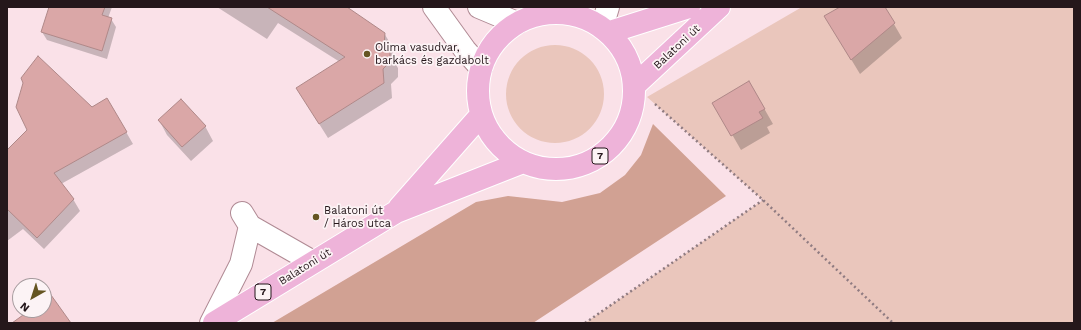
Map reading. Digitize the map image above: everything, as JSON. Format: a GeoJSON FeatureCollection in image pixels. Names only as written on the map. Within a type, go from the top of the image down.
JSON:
{"type":"FeatureCollection","features":[{"type":"Feature","properties":{"kind":"main road","name":"Balatoni út"},"geometry":{"type":"LineString","coordinates":[[634,86],[719,7]]}},
{"type":"Feature","properties":{"kind":"main road"},"geometry":{"type":"LineString","coordinates":[[607,22],[678,9]]}},
{"type":"Feature","properties":{"kind":"main road","name":"7"},"geometry":{"type":"LineString","coordinates":[[556,10],[607,22],[626,55],[634,86],[634,102],[630,118],[613,145],[600,156],[586,164],[570,168],[554,169],[538,167],[523,162],[509,154],[497,143],[488,130],[481,115],[478,99],[481,68],[489,50],[493,45],[502,34],[517,23],[535,15],[556,10]]}},
{"type":"Feature","properties":{"kind":"main road","name":"Balatoni út"},"geometry":{"type":"LineString","coordinates":[[396,212],[481,115]]}},
{"type":"Feature","properties":{"kind":"main road","name":"Balatoni út"},"geometry":{"type":"LineString","coordinates":[[213,323],[396,212],[523,162]]}},
{"type":"Feature","properties":{"kind":"street"},"geometry":{"type":"LineString","coordinates":[[434,7],[465,50],[481,68]]}},
{"type":"Feature","properties":{"kind":"street"},"geometry":{"type":"LineString","coordinates":[[479,7],[517,23]]}},
{"type":"Feature","properties":{"kind":"street"},"geometry":{"type":"LineString","coordinates":[[213,323],[241,264],[246,219],[313,262]]}},
{"type":"Feature","properties":{"kind":"path"},"geometry":{"type":"LineString","coordinates":[[653,102],[763,200],[893,323]]}},
{"type":"Feature","properties":{"kind":"path"},"geometry":{"type":"LineString","coordinates":[[585,323],[763,200]]}},
{"type":"Feature","properties":{"kind":"shaded area"},"geometry":{"type":"Polygon","coordinates":[[[802,7],[1074,7],[1074,323],[585,323],[763,200],[647,97],[802,7]]]}},
{"type":"Feature","properties":{"kind":"shaded area"},"geometry":{"type":"Polygon","coordinates":[[[555,45],[574,49],[589,60],[600,75],[604,94],[600,113],[589,128],[574,139],[555,143],[536,139],[521,128],[510,113],[506,94],[510,75],[521,60],[536,49],[555,45]]]}},
{"type":"Feature","properties":{"kind":"shaded area"},"geometry":{"type":"Polygon","coordinates":[[[653,124],[726,196],[533,323],[272,323],[476,202],[508,196],[562,202],[600,193],[625,175],[641,155],[653,124]]]}},
{"type":"Feature","properties":{"kind":"building"},"geometry":{"type":"Polygon","coordinates":[[[49,7],[105,7],[102,15],[112,18],[102,51],[41,32],[49,7]]]}},
{"type":"Feature","properties":{"kind":"building"},"geometry":{"type":"Polygon","coordinates":[[[267,7],[347,7],[385,33],[384,45],[390,52],[390,62],[383,69],[384,83],[319,124],[296,88],[345,57],[267,7]]]}},
{"type":"Feature","properties":{"kind":"building"},"geometry":{"type":"Polygon","coordinates":[[[840,7],[885,7],[895,23],[851,60],[824,16],[840,7]]]}},
{"type":"Feature","properties":{"kind":"building"},"geometry":{"type":"Polygon","coordinates":[[[38,56],[92,107],[107,98],[127,132],[54,173],[74,199],[37,238],[7,209],[7,150],[27,130],[16,107],[23,83],[21,78],[38,56]]]}},
{"type":"Feature","properties":{"kind":"building"},"geometry":{"type":"Polygon","coordinates":[[[749,81],[765,109],[759,112],[763,118],[731,136],[712,103],[749,81]]]}},
{"type":"Feature","properties":{"kind":"building"},"geometry":{"type":"Polygon","coordinates":[[[181,99],[206,126],[182,147],[158,120],[181,99]]]}},
{"type":"Feature","properties":{"kind":"building"},"geometry":{"type":"Polygon","coordinates":[[[52,296],[71,323],[12,323],[19,318],[52,318],[52,296]]]}},
{"type":"Feature","properties":{"kind":"place","name":"Olima vasudvar, barkács és gazdabolt"},"geometry":{"type":"Point","coordinates":[367,54]}},
{"type":"Feature","properties":{"kind":"place","name":"Balatoni út / Háros utca"},"geometry":{"type":"Point","coordinates":[316,217]}}]}
